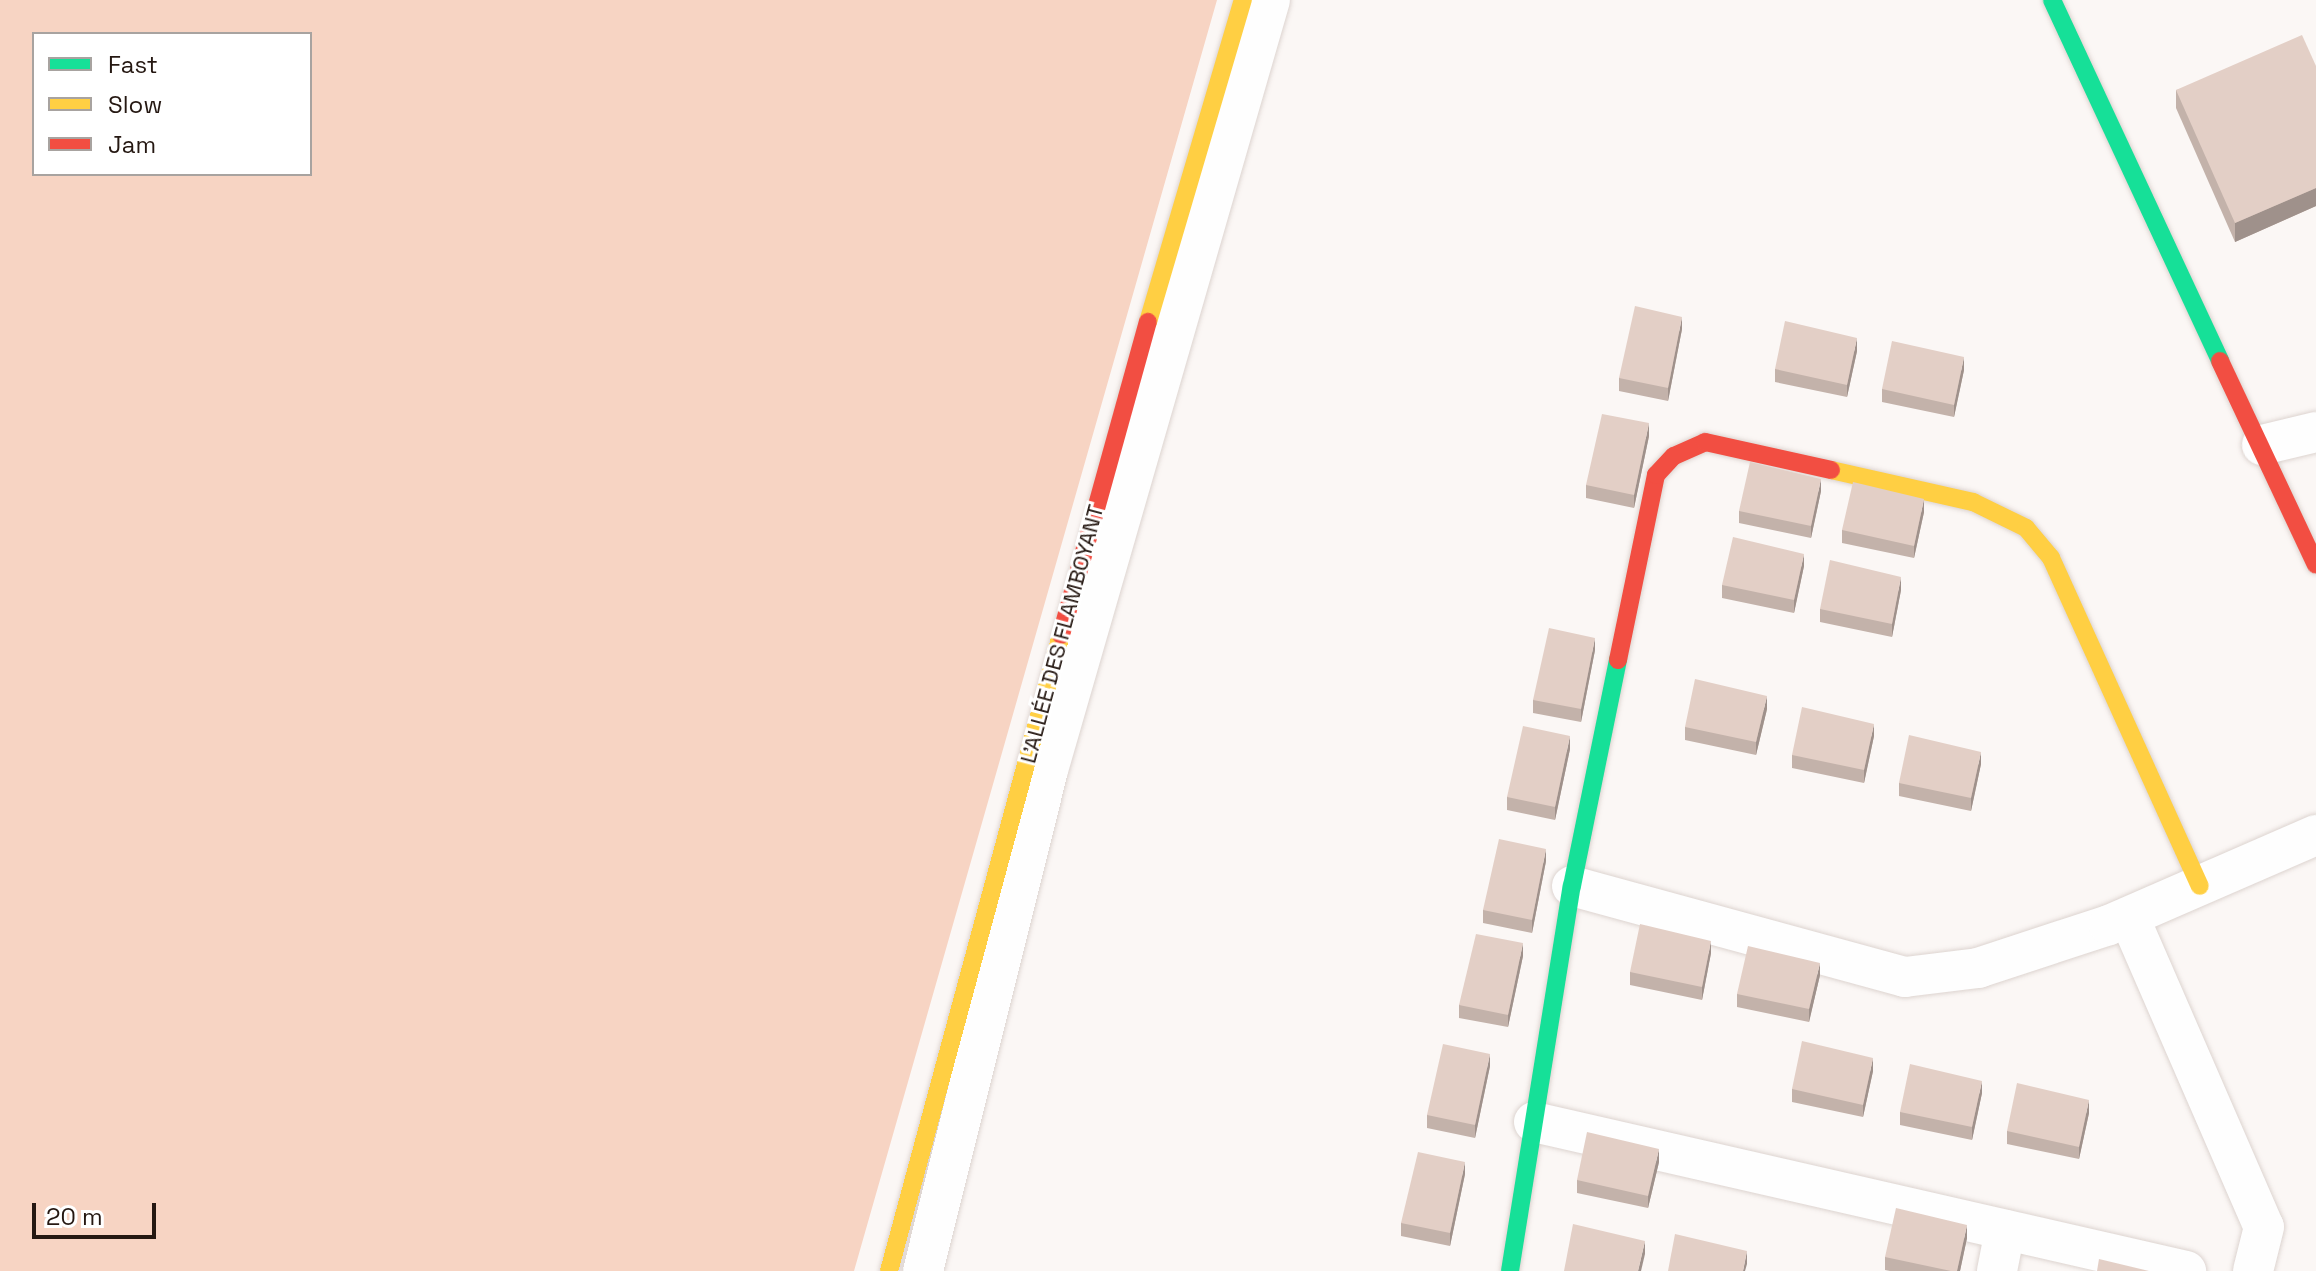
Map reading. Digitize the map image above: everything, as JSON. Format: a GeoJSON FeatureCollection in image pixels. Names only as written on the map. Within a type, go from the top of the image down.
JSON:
{"type":"FeatureCollection","features":[{"type":"Feature","properties":{"kind":"street","name":"L’ALLÉE DES FLAMBOYANT"},"geometry":{"type":"LineString","coordinates":[[889,1271],[1121,413],[1243,0]]}},
{"type":"Feature","properties":{"kind":"street","name":"L’ALLÉE DES FLAMBOYANT"},"geometry":{"type":"LineString","coordinates":[[923,1271],[1048,770],[1270,0]]}},
{"type":"Feature","properties":{"kind":"street"},"geometry":{"type":"LineString","coordinates":[[2052,0],[2316,565]]}},
{"type":"Feature","properties":{"kind":"street"},"geometry":{"type":"LineString","coordinates":[[2262,445],[2316,432]]}},
{"type":"Feature","properties":{"kind":"street"},"geometry":{"type":"LineString","coordinates":[[1510,1271],[1572,886],[1656,475],[1674,456],[1705,442],[1973,502],[2026,528],[2051,558],[2200,886]]}},
{"type":"Feature","properties":{"kind":"street"},"geometry":{"type":"LineString","coordinates":[[1572,886],[1905,977],[1978,968],[2129,917],[2316,835]]}},
{"type":"Feature","properties":{"kind":"street"},"geometry":{"type":"LineString","coordinates":[[2129,917],[2264,1227],[2253,1271]]}},
{"type":"Feature","properties":{"kind":"street"},"geometry":{"type":"LineString","coordinates":[[1534,1122],[2186,1271]]}},
{"type":"Feature","properties":{"kind":"street"},"geometry":{"type":"LineString","coordinates":[[1997,1271],[2005,1230]]}},
{"type":"Feature","properties":{"kind":"shaded area"},"geometry":{"type":"Polygon","coordinates":[[[0,0],[1217,0],[854,1271],[0,1271],[0,0]]]}},
{"type":"Feature","properties":{"kind":"building"},"geometry":{"type":"Polygon","coordinates":[[[2302,35],[2316,66],[2316,188],[2235,223],[2176,90],[2302,35]]]}},
{"type":"Feature","properties":{"kind":"building"},"geometry":{"type":"Polygon","coordinates":[[[1635,306],[1682,317],[1668,388],[1619,378],[1635,306]]]}},
{"type":"Feature","properties":{"kind":"building"},"geometry":{"type":"Polygon","coordinates":[[[1785,321],[1857,338],[1847,385],[1775,369],[1785,321]]]}},
{"type":"Feature","properties":{"kind":"building"},"geometry":{"type":"Polygon","coordinates":[[[1892,341],[1964,357],[1954,405],[1882,389],[1892,341]]]}},
{"type":"Feature","properties":{"kind":"building"},"geometry":{"type":"Polygon","coordinates":[[[1602,414],[1649,423],[1634,495],[1586,485],[1602,414]]]}},
{"type":"Feature","properties":{"kind":"building"},"geometry":{"type":"Polygon","coordinates":[[[1750,462],[1821,479],[1811,526],[1739,511],[1750,462]]]}},
{"type":"Feature","properties":{"kind":"building"},"geometry":{"type":"Polygon","coordinates":[[[1853,482],[1924,499],[1914,546],[1842,530],[1853,482]]]}},
{"type":"Feature","properties":{"kind":"building"},"geometry":{"type":"Polygon","coordinates":[[[1733,537],[1804,554],[1794,600],[1722,585],[1733,537]]]}},
{"type":"Feature","properties":{"kind":"building"},"geometry":{"type":"Polygon","coordinates":[[[1830,560],[1901,577],[1892,624],[1820,609],[1830,560]]]}},
{"type":"Feature","properties":{"kind":"building"},"geometry":{"type":"Polygon","coordinates":[[[1549,628],[1595,638],[1581,709],[1533,700],[1549,628]]]}},
{"type":"Feature","properties":{"kind":"building"},"geometry":{"type":"Polygon","coordinates":[[[1695,679],[1767,696],[1756,742],[1685,727],[1695,679]]]}},
{"type":"Feature","properties":{"kind":"building"},"geometry":{"type":"Polygon","coordinates":[[[1802,707],[1874,724],[1864,770],[1792,755],[1802,707]]]}},
{"type":"Feature","properties":{"kind":"building"},"geometry":{"type":"Polygon","coordinates":[[[1523,726],[1570,736],[1555,807],[1507,797],[1523,726]]]}},
{"type":"Feature","properties":{"kind":"building"},"geometry":{"type":"Polygon","coordinates":[[[1909,735],[1981,752],[1971,798],[1899,783],[1909,735]]]}},
{"type":"Feature","properties":{"kind":"building"},"geometry":{"type":"Polygon","coordinates":[[[1499,839],[1546,849],[1532,920],[1483,910],[1499,839]]]}},
{"type":"Feature","properties":{"kind":"building"},"geometry":{"type":"Polygon","coordinates":[[[1640,924],[1711,941],[1702,987],[1630,972],[1640,924]]]}},
{"type":"Feature","properties":{"kind":"building"},"geometry":{"type":"Polygon","coordinates":[[[1476,934],[1523,943],[1508,1015],[1459,1005],[1476,934]]]}},
{"type":"Feature","properties":{"kind":"building"},"geometry":{"type":"Polygon","coordinates":[[[1748,946],[1820,963],[1809,1009],[1737,994],[1748,946]]]}},
{"type":"Feature","properties":{"kind":"building"},"geometry":{"type":"Polygon","coordinates":[[[1802,1041],[1873,1058],[1863,1105],[1792,1089],[1802,1041]]]}},
{"type":"Feature","properties":{"kind":"building"},"geometry":{"type":"Polygon","coordinates":[[[1443,1044],[1490,1054],[1475,1125],[1427,1115],[1443,1044]]]}},
{"type":"Feature","properties":{"kind":"building"},"geometry":{"type":"Polygon","coordinates":[[[1910,1064],[1982,1081],[1972,1127],[1900,1112],[1910,1064]]]}},
{"type":"Feature","properties":{"kind":"building"},"geometry":{"type":"Polygon","coordinates":[[[2017,1083],[2089,1100],[2079,1147],[2007,1131],[2017,1083]]]}},
{"type":"Feature","properties":{"kind":"building"},"geometry":{"type":"Polygon","coordinates":[[[1587,1132],[1659,1149],[1648,1196],[1577,1180],[1587,1132]]]}},
{"type":"Feature","properties":{"kind":"building"},"geometry":{"type":"Polygon","coordinates":[[[1418,1152],[1465,1162],[1450,1233],[1401,1223],[1418,1152]]]}},
{"type":"Feature","properties":{"kind":"building"},"geometry":{"type":"Polygon","coordinates":[[[1896,1208],[1967,1225],[1957,1271],[1885,1257],[1896,1208]]]}},
{"type":"Feature","properties":{"kind":"building"},"geometry":{"type":"Polygon","coordinates":[[[1573,1224],[1645,1241],[1638,1271],[1564,1271],[1573,1224]]]}},
{"type":"Feature","properties":{"kind":"building"},"geometry":{"type":"Polygon","coordinates":[[[1675,1234],[1747,1251],[1743,1271],[1668,1271],[1675,1234]]]}},
{"type":"Feature","properties":{"kind":"building"},"geometry":{"type":"Polygon","coordinates":[[[2099,1259],[2149,1271],[2097,1271],[2099,1259]]]}},
{"type":"Feature","properties":{"kind":"traffic: fast"},"geometry":{"type":"LineString","coordinates":[[2052,0],[2220,361]]}},
{"type":"Feature","properties":{"kind":"traffic: fast"},"geometry":{"type":"LineString","coordinates":[[1510,1271],[1572,886],[1618,660]]}},
{"type":"Feature","properties":{"kind":"traffic: slow"},"geometry":{"type":"LineString","coordinates":[[1148,322],[1243,0]]}},
{"type":"Feature","properties":{"kind":"traffic: slow"},"geometry":{"type":"LineString","coordinates":[[1831,470],[1973,502],[2026,528],[2051,558],[2200,886]]}},
{"type":"Feature","properties":{"kind":"traffic: slow"},"geometry":{"type":"LineString","coordinates":[[889,1271],[1061,635]]}},
{"type":"Feature","properties":{"kind":"traffic: jam"},"geometry":{"type":"LineString","coordinates":[[1061,635],[1148,322]]}},
{"type":"Feature","properties":{"kind":"traffic: jam"},"geometry":{"type":"LineString","coordinates":[[2220,361],[2316,565]]}},
{"type":"Feature","properties":{"kind":"traffic: jam"},"geometry":{"type":"LineString","coordinates":[[1618,660],[1656,475],[1674,456],[1705,442],[1831,470]]}}]}
